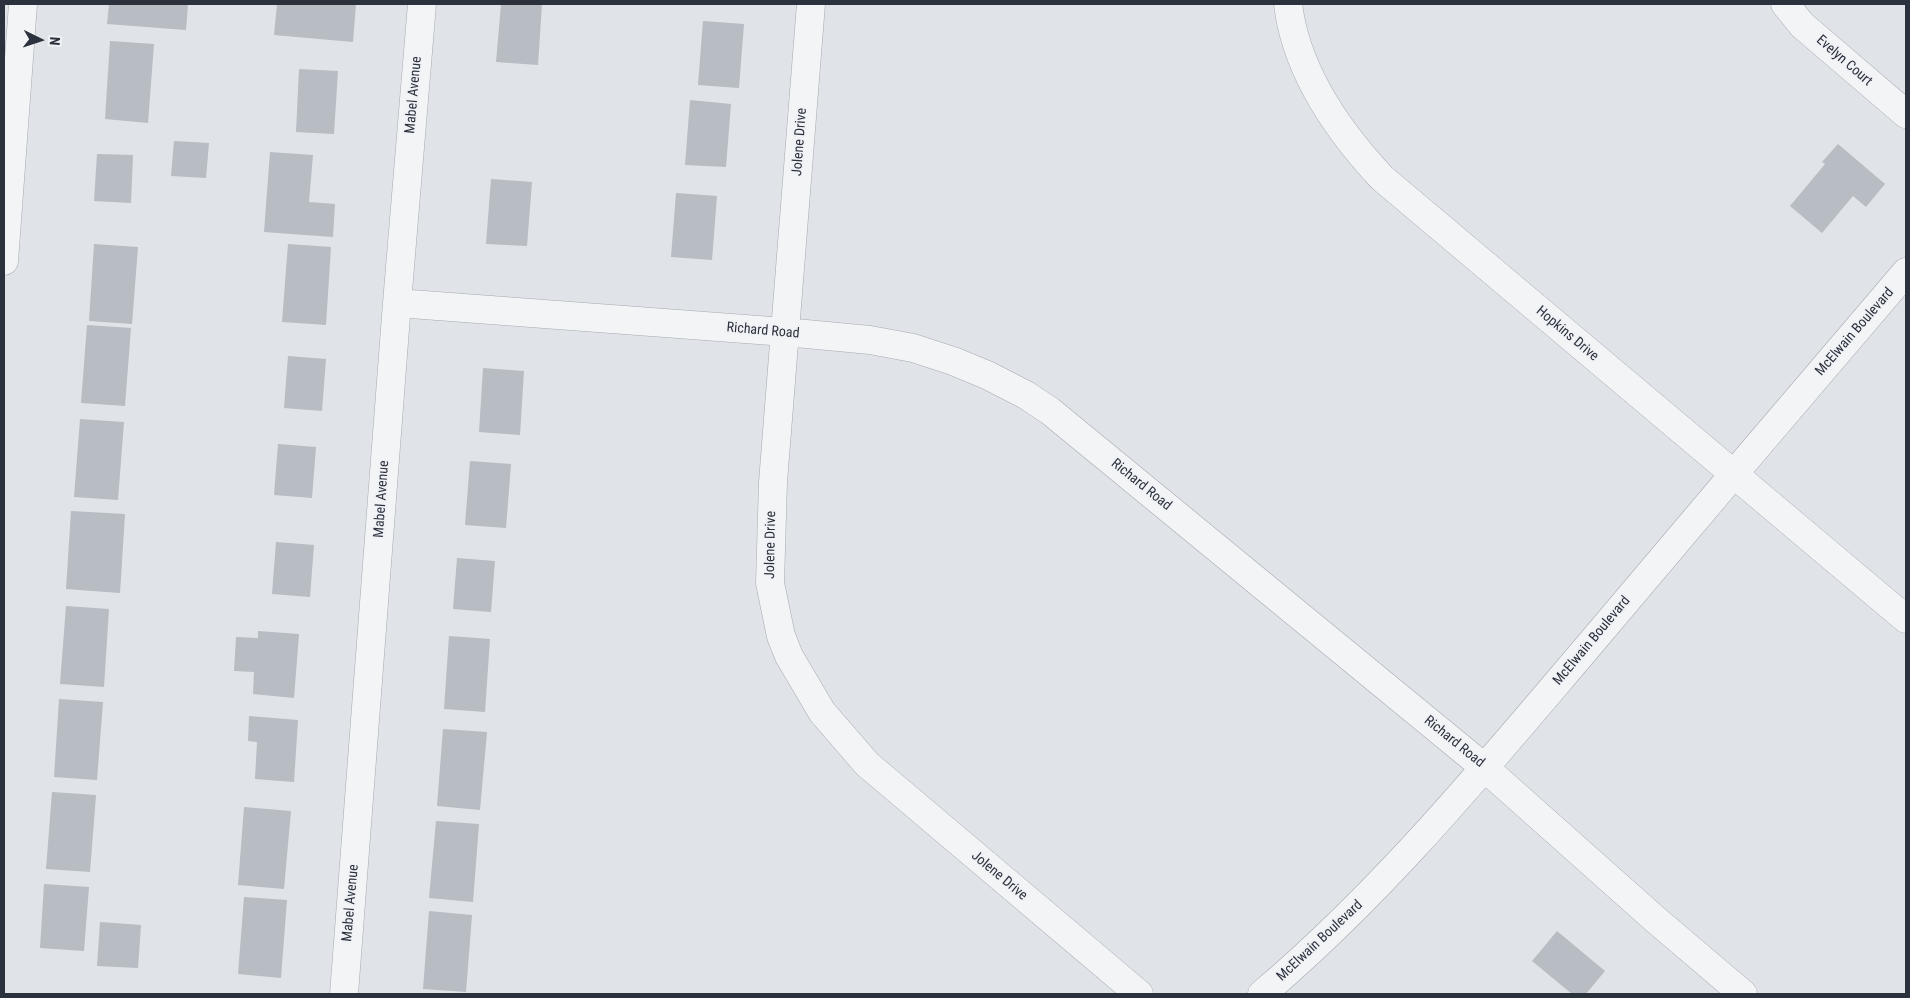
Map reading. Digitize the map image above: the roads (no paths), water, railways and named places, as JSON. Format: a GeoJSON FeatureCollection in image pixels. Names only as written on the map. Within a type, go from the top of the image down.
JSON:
{"type":"FeatureCollection","features":[{"type":"Feature","properties":{"kind":"street"},"geometry":{"type":"LineString","coordinates":[[4,262],[23,4]]}},
{"type":"Feature","properties":{"kind":"street","name":"Mabel Avenue"},"geometry":{"type":"LineString","coordinates":[[344,994],[397,302],[422,4]]}},
{"type":"Feature","properties":{"kind":"street","name":"Jolene Drive"},"geometry":{"type":"LineString","coordinates":[[811,4],[773,482],[770,582],[781,636],[789,656],[822,712],[867,764],[1139,994]]}},
{"type":"Feature","properties":{"kind":"street","name":"Hopkins Drive"},"geometry":{"type":"LineString","coordinates":[[1288,4],[1291,27],[1299,52],[1324,105],[1359,154],[1382,178],[1906,619]]}},
{"type":"Feature","properties":{"kind":"street","name":"Evelyn Court"},"geometry":{"type":"LineString","coordinates":[[1785,4],[1802,25],[1906,114]]}},
{"type":"Feature","properties":{"kind":"street","name":"McElwain Boulevard"},"geometry":{"type":"LineString","coordinates":[[1262,994],[1365,899],[1485,768],[1733,473],[1906,272]]}},
{"type":"Feature","properties":{"kind":"street","name":"Richard Road"},"geometry":{"type":"LineString","coordinates":[[397,302],[870,340],[913,348],[953,361],[987,375],[1026,395],[1050,411],[1485,768],[1656,920],[1743,994]]}}]}
